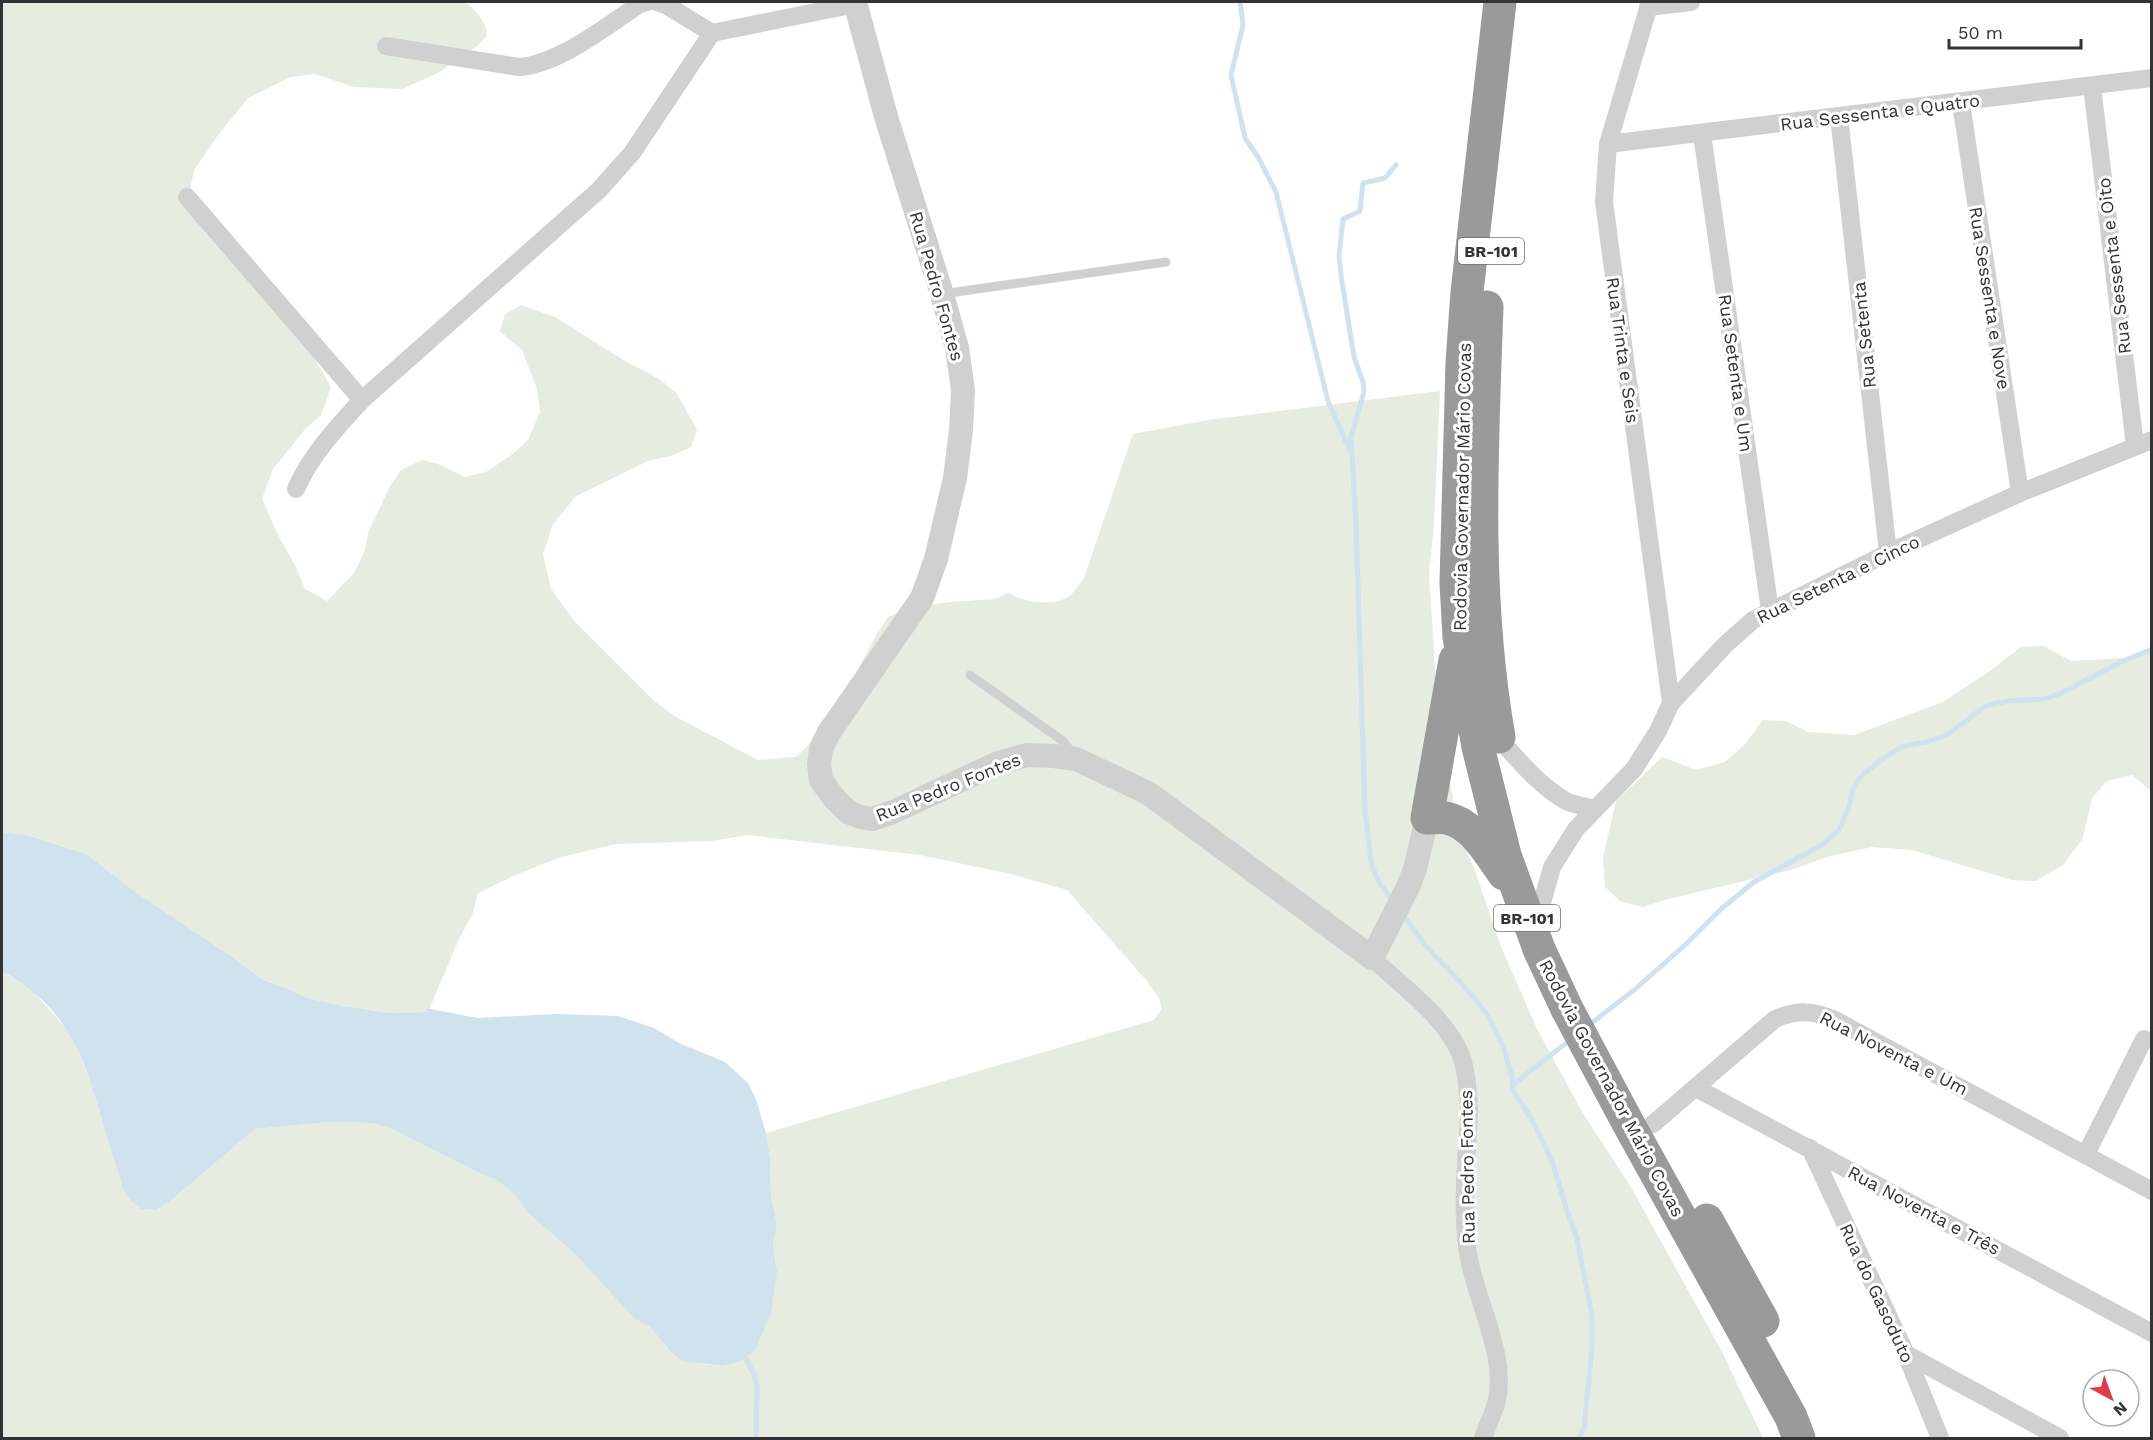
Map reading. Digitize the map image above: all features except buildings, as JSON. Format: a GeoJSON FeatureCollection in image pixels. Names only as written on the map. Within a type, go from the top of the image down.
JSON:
{"type":"FeatureCollection","features":[{"type":"Feature","properties":{"kind":"highway","name":"Rodovia Governador Mário Covas"},"geometry":{"type":"LineString","coordinates":[[1500,2],[1467,292],[1462,363],[1456,583],[1459,637],[1478,747],[1505,855],[1736,1271],[1790,1372],[1820,1438]]}},
{"type":"Feature","properties":{"kind":"highway","name":"Rodovia Governador Mário Covas"},"geometry":{"type":"LineString","coordinates":[[1522,2],[1499,150],[1487,306],[1481,491],[1485,608],[1492,697],[1539,949],[1567,1009],[1633,1133],[1791,1417],[1799,1438]]}},
{"type":"Feature","properties":{"kind":"highway"},"geometry":{"type":"LineString","coordinates":[[1459,637],[1427,818],[1445,817],[1467,828],[1530,898]]}},
{"type":"Feature","properties":{"kind":"street"},"geometry":{"type":"LineString","coordinates":[[386,46],[519,68],[532,66],[559,56],[640,3],[647,2]]}},
{"type":"Feature","properties":{"kind":"street"},"geometry":{"type":"LineString","coordinates":[[657,2],[666,5],[712,33],[856,3]]}},
{"type":"Feature","properties":{"kind":"street"},"geometry":{"type":"LineString","coordinates":[[1649,4],[1691,2]]}},
{"type":"Feature","properties":{"kind":"street","name":"Rua Pedro Fontes"},"geometry":{"type":"LineString","coordinates":[[856,3],[887,120],[957,348],[963,390],[962,430],[955,478],[936,559],[922,598],[828,734],[821,750],[819,764],[821,780],[848,812],[860,818],[872,819],[893,812],[998,763],[1027,755],[1076,759],[1148,793],[1372,958],[1436,1018],[1460,1054],[1469,1104],[1464,1200],[1466,1237],[1468,1256],[1492,1341],[1498,1381],[1496,1403],[1483,1438]]}},
{"type":"Feature","properties":{"kind":"street","name":"Rua Trinta e Seis"},"geometry":{"type":"LineString","coordinates":[[1649,4],[1608,144],[1604,202],[1671,703]]}},
{"type":"Feature","properties":{"kind":"street"},"geometry":{"type":"LineString","coordinates":[[296,489],[303,472],[330,436],[362,400],[599,190],[632,153],[712,33]]}},
{"type":"Feature","properties":{"kind":"street","name":"Rua Sessenta e Quatro"},"geometry":{"type":"LineString","coordinates":[[1608,144],[1961,103],[2151,78]]}},
{"type":"Feature","properties":{"kind":"street","name":"Rua Sessenta e Oito"},"geometry":{"type":"LineString","coordinates":[[2092,86],[2143,443]]}},
{"type":"Feature","properties":{"kind":"street","name":"Rua Sessenta e Nove"},"geometry":{"type":"LineString","coordinates":[[1961,103],[2020,493]]}},
{"type":"Feature","properties":{"kind":"street","name":"Rua Setenta"},"geometry":{"type":"LineString","coordinates":[[1839,116],[1888,553]]}},
{"type":"Feature","properties":{"kind":"street","name":"Rua Setenta e Um"},"geometry":{"type":"LineString","coordinates":[[1702,134],[1770,611]]}},
{"type":"Feature","properties":{"kind":"street"},"geometry":{"type":"LineString","coordinates":[[187,197],[362,400]]}},
{"type":"Feature","properties":{"kind":"street","name":"Rua Setenta e Cinco"},"geometry":{"type":"LineString","coordinates":[[1530,898],[1563,847],[1594,809],[1634,769],[1658,731],[1671,703],[1753,620],[1888,553],[2020,493],[2143,443]]}},
{"type":"Feature","properties":{"kind":"street"},"geometry":{"type":"LineString","coordinates":[[1500,740],[1529,772],[1548,788],[1568,802],[1594,809]]}},
{"type":"Feature","properties":{"kind":"street"},"geometry":{"type":"LineString","coordinates":[[1372,958],[1408,887],[1415,869],[1427,818]]}},
{"type":"Feature","properties":{"kind":"street","name":"Rua Noventa e Um"},"geometry":{"type":"LineString","coordinates":[[1653,1124],[1775,1019],[1790,1013],[1807,1011],[1821,1013],[2151,1191]]}},
{"type":"Feature","properties":{"kind":"street"},"geometry":{"type":"LineString","coordinates":[[2086,1154],[2144,1039]]}},
{"type":"Feature","properties":{"kind":"street","name":"Rua Noventa e Três"},"geometry":{"type":"LineString","coordinates":[[1696,1088],[2151,1333]]}},
{"type":"Feature","properties":{"kind":"street","name":"Rua do Gasoduto"},"geometry":{"type":"LineString","coordinates":[[1810,1148],[1906,1354],[1940,1438]]}},
{"type":"Feature","properties":{"kind":"street"},"geometry":{"type":"LineString","coordinates":[[1906,1354],[2060,1438]]}},
{"type":"Feature","properties":{"kind":"lane"},"geometry":{"type":"LineString","coordinates":[[942,294],[1166,262]]}},
{"type":"Feature","properties":{"kind":"lane"},"geometry":{"type":"LineString","coordinates":[[970,675],[1063,741],[1076,759]]}},
{"type":"Feature","properties":{"kind":"shaded area"},"geometry":{"type":"Polygon","coordinates":[[[2,2],[465,2],[473,9],[483,21],[487,36],[477,46],[438,73],[402,89],[354,87],[315,74],[291,77],[248,98],[194,170],[189,194],[300,336],[331,387],[321,415],[306,428],[273,469],[262,499],[305,589],[327,601],[354,573],[365,550],[368,533],[390,486],[401,470],[422,460],[438,464],[465,477],[486,472],[514,453],[528,440],[540,412],[537,389],[522,350],[500,331],[505,314],[521,305],[555,317],[625,361],[661,380],[677,394],[697,430],[691,447],[671,456],[648,461],[576,496],[553,524],[543,554],[551,589],[576,623],[654,701],[676,717],[758,760],[796,757],[809,744],[821,722],[846,692],[888,617],[910,608],[950,602],[996,599],[1008,593],[1022,599],[1046,603],[1068,597],[1084,578],[1133,434],[1209,420],[1440,391],[1434,525],[1429,574],[1439,727],[1460,835],[1500,944],[1537,1029],[1581,1110],[1632,1189],[1722,1352],[1763,1438],[2,1438],[2,971],[32,990],[71,1034],[94,1089],[123,1190],[157,1210],[255,1129],[330,1122],[373,1123],[395,1129],[497,1180],[512,1192],[528,1213],[571,1250],[635,1319],[650,1327],[671,1352],[701,1364],[722,1366],[739,1362],[777,1271],[773,1246],[777,1224],[771,1196],[770,1157],[766,1133],[1154,1020],[1162,1009],[1159,998],[1147,981],[1067,890],[1011,874],[920,855],[748,835],[712,841],[616,844],[561,857],[478,893],[473,913],[459,939],[428,1012],[389,1013],[307,998],[263,980],[137,893],[86,854],[27,835],[2,832],[2,2]]]}},
{"type":"Feature","properties":{"kind":"shaded area"},"geometry":{"type":"Polygon","coordinates":[[[2043,646],[2071,661],[2124,658],[2151,650],[2152,792],[2132,775],[2107,781],[2092,798],[2082,840],[2063,865],[2036,881],[2012,880],[1912,850],[1872,847],[1830,856],[1791,870],[1643,907],[1620,901],[1605,887],[1603,857],[1616,801],[1662,757],[1696,770],[1725,762],[1745,744],[1763,720],[1786,721],[1808,732],[1854,735],[1943,702],[2021,647],[2043,646]]]}},
{"type":"Feature","properties":{"kind":"water"},"geometry":{"type":"Polygon","coordinates":[[[2,832],[27,835],[86,854],[137,893],[263,980],[307,998],[389,1013],[427,1012],[426,1008],[477,1018],[558,1014],[618,1016],[654,1028],[681,1044],[725,1062],[748,1083],[756,1099],[766,1133],[770,1157],[771,1196],[777,1224],[773,1246],[777,1271],[771,1313],[755,1350],[739,1362],[722,1366],[682,1361],[671,1352],[650,1327],[635,1319],[571,1250],[528,1213],[512,1192],[497,1180],[395,1130],[373,1123],[330,1122],[255,1129],[174,1198],[157,1210],[142,1209],[131,1201],[123,1190],[95,1095],[79,1052],[69,1033],[42,1000],[2,971],[2,832]]]}},
{"type":"Feature","properties":{"kind":"waterway"},"geometry":{"type":"LineString","coordinates":[[1240,2],[1243,25],[1231,75],[1245,138],[1258,157],[1276,192],[1328,401],[1350,451]]}},
{"type":"Feature","properties":{"kind":"waterway"},"geometry":{"type":"LineString","coordinates":[[1393,901],[1380,884],[1372,866],[1365,813],[1351,437],[1364,392],[1354,357],[1339,256],[1343,219],[1360,211],[1363,183],[1385,178],[1396,165]]}},
{"type":"Feature","properties":{"kind":"waterway"},"geometry":{"type":"LineString","coordinates":[[1589,1025],[1634,990],[1685,945],[1721,909],[1754,882],[1822,845],[1839,830],[1849,807],[1853,789],[1859,779],[1891,753],[1904,746],[1927,742],[1948,734],[1986,706],[2007,701],[2044,699],[2059,694],[2121,662],[2152,649]]}},
{"type":"Feature","properties":{"kind":"waterway"},"geometry":{"type":"LineString","coordinates":[[1402,913],[1427,947],[1470,993],[1489,1018],[1503,1046],[1512,1077],[1512,1090],[1533,1121],[1553,1164],[1577,1238],[1592,1316],[1592,1348],[1584,1428],[1579,1438]]}},
{"type":"Feature","properties":{"kind":"waterway"},"geometry":{"type":"LineString","coordinates":[[1514,1084],[1570,1040]]}},
{"type":"Feature","properties":{"kind":"waterway"},"geometry":{"type":"LineString","coordinates":[[742,1352],[754,1374],[757,1386],[756,1438]]}}]}
